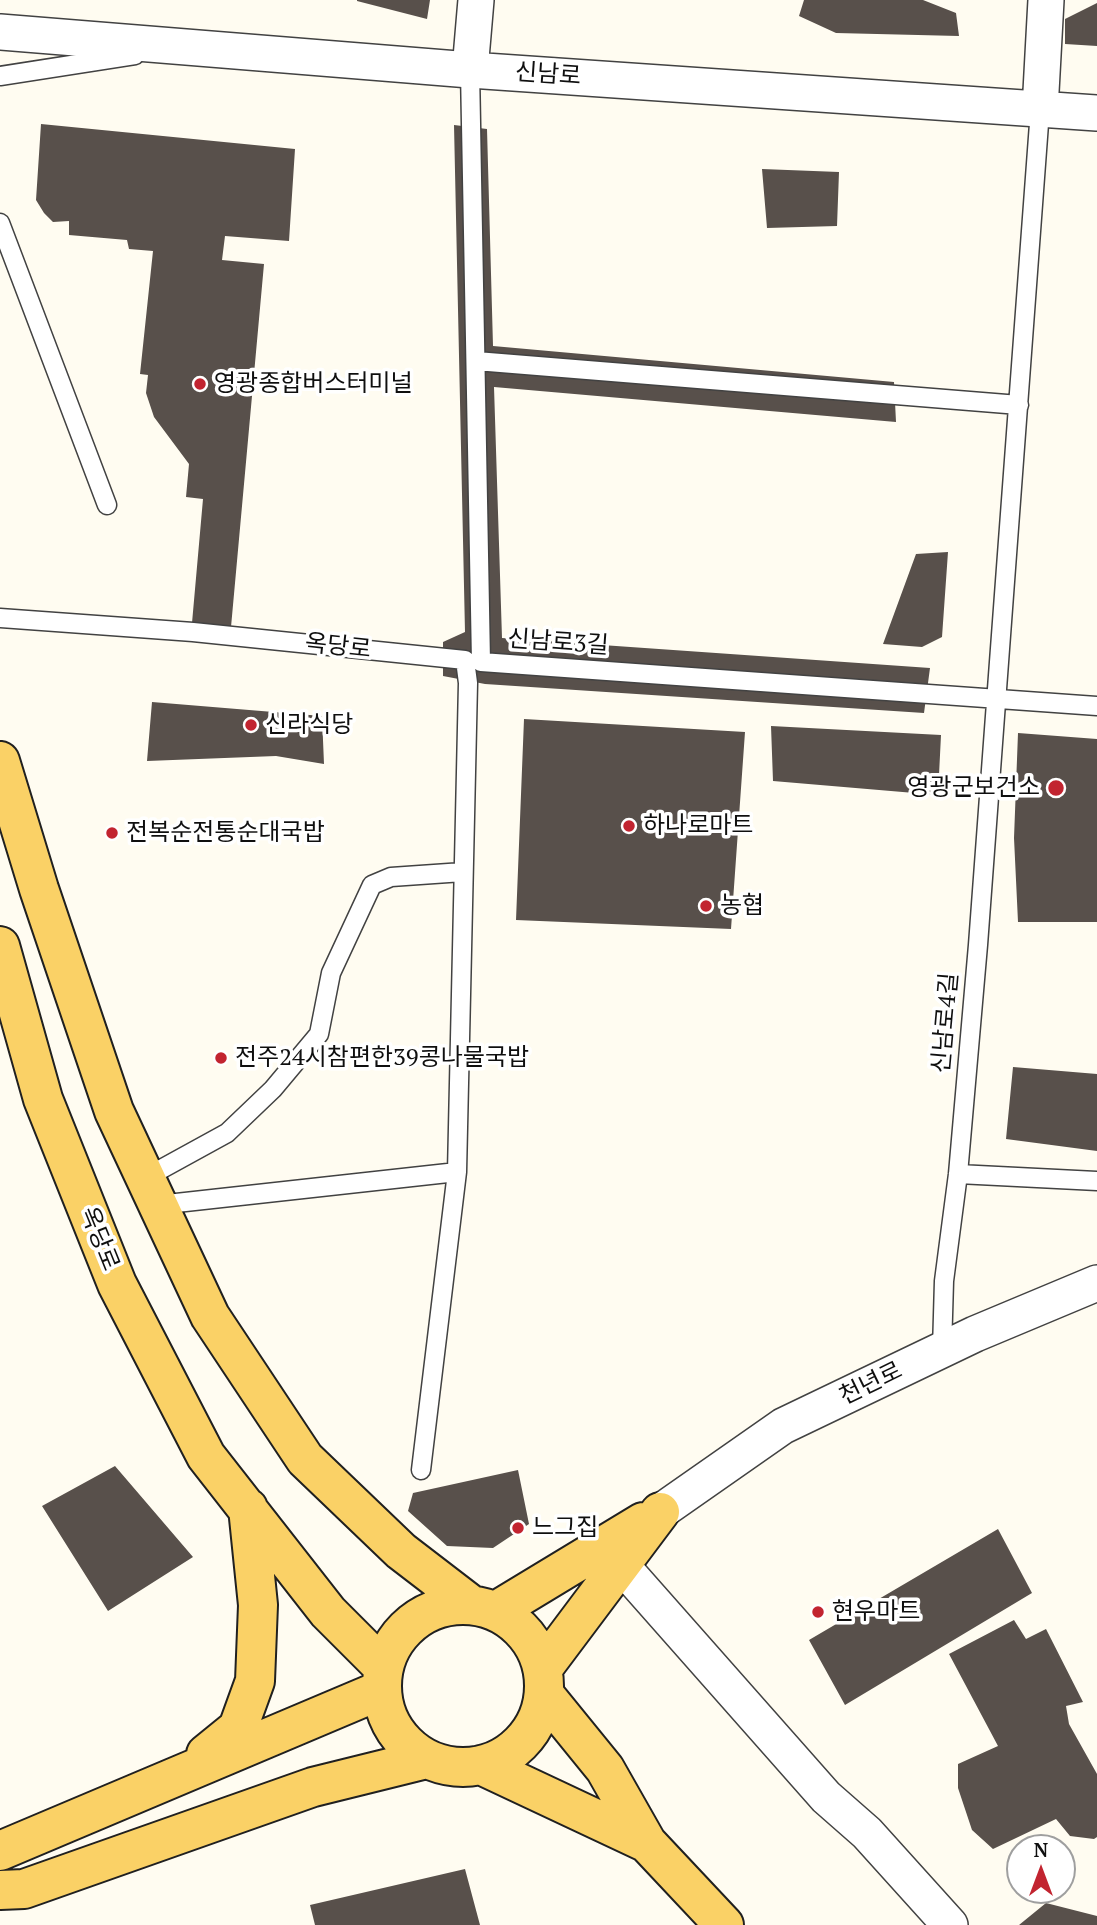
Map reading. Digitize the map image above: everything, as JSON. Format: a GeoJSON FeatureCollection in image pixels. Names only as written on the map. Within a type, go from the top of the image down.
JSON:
{"type":"FeatureCollection","features":[{"type":"Feature","properties":{"kind":"main road"},"geometry":{"type":"LineString","coordinates":[[0,761],[39,890],[110,1098],[210,1316],[305,1459],[401,1550],[483,1608],[517,1625],[534,1645],[544,1681],[605,1769],[647,1843],[724,1925]]}},
{"type":"Feature","properties":{"kind":"main road","name":"옥당로"},"geometry":{"type":"LineString","coordinates":[[0,946],[43,1099],[117,1284],[206,1456],[382,1678]]}},
{"type":"Feature","properties":{"kind":"main road"},"geometry":{"type":"LineString","coordinates":[[182,1773],[238,1728],[255,1681],[258,1605],[248,1508]]}},
{"type":"Feature","properties":{"kind":"main road"},"geometry":{"type":"LineString","coordinates":[[660,1512],[621,1565],[544,1681],[538,1718],[524,1740],[505,1755],[481,1765],[453,1766],[426,1759],[408,1747],[394,1730],[385,1710],[382,1678],[391,1645],[406,1627],[425,1613],[447,1605],[483,1608],[660,1512]]}},
{"type":"Feature","properties":{"kind":"main road"},"geometry":{"type":"LineString","coordinates":[[0,1851],[182,1773],[382,1678]]}},
{"type":"Feature","properties":{"kind":"main road"},"geometry":{"type":"LineString","coordinates":[[0,1890],[24,1889],[313,1787],[426,1759]]}},
{"type":"Feature","properties":{"kind":"main road"},"geometry":{"type":"LineString","coordinates":[[481,1765],[647,1843]]}},
{"type":"Feature","properties":{"kind":"street"},"geometry":{"type":"LineString","coordinates":[[470,70],[476,0]]}},
{"type":"Feature","properties":{"kind":"street"},"geometry":{"type":"LineString","coordinates":[[1040,110],[1046,0]]}},
{"type":"Feature","properties":{"kind":"street","name":"신남로"},"geometry":{"type":"LineString","coordinates":[[0,32],[470,70],[1097,113]]}},
{"type":"Feature","properties":{"kind":"street","name":"천년로"},"geometry":{"type":"LineString","coordinates":[[660,1512],[783,1426],[942,1350],[1097,1283]]}},
{"type":"Feature","properties":{"kind":"street"},"geometry":{"type":"LineString","coordinates":[[621,1565],[826,1797],[867,1833],[950,1925]]}},
{"type":"Feature","properties":{"kind":"lane"},"geometry":{"type":"LineString","coordinates":[[0,76],[176,48]]}},
{"type":"Feature","properties":{"kind":"lane","name":"신남로3길"},"geometry":{"type":"LineString","coordinates":[[470,70],[476,361],[473,661],[1097,706]]}},
{"type":"Feature","properties":{"kind":"lane","name":"신남로4길"},"geometry":{"type":"LineString","coordinates":[[942,1350],[944,1280],[958,1174],[1040,110]]}},
{"type":"Feature","properties":{"kind":"lane"},"geometry":{"type":"LineString","coordinates":[[0,223],[107,505]]}},
{"type":"Feature","properties":{"kind":"lane"},"geometry":{"type":"LineString","coordinates":[[476,361],[1019,405]]}},
{"type":"Feature","properties":{"kind":"lane","name":"옥당로"},"geometry":{"type":"LineString","coordinates":[[0,618],[192,632],[473,661]]}},
{"type":"Feature","properties":{"kind":"lane"},"geometry":{"type":"LineString","coordinates":[[421,1469],[457,1172],[468,683],[473,661]]}},
{"type":"Feature","properties":{"kind":"lane"},"geometry":{"type":"LineString","coordinates":[[152,1191],[227,1133],[273,1089],[319,1034],[331,973],[372,885],[391,877],[463,872]]}},
{"type":"Feature","properties":{"kind":"lane"},"geometry":{"type":"LineString","coordinates":[[152,1191],[457,1172]]}},
{"type":"Feature","properties":{"kind":"lane"},"geometry":{"type":"LineString","coordinates":[[958,1174],[1097,1181]]}},
{"type":"Feature","properties":{"kind":"building"},"geometry":{"type":"Polygon","coordinates":[[[357,0],[430,0],[427,19],[357,0]]]}},
{"type":"Feature","properties":{"kind":"building"},"geometry":{"type":"Polygon","coordinates":[[[804,0],[923,0],[956,13],[959,36],[836,33],[799,16],[804,0]]]}},
{"type":"Feature","properties":{"kind":"building"},"geometry":{"type":"Polygon","coordinates":[[[1097,3],[1097,46],[1065,44],[1065,19],[1097,3]]]}},
{"type":"Feature","properties":{"kind":"building","name":"영광종합버스터미널"},"geometry":{"type":"Polygon","coordinates":[[[41,124],[295,149],[289,241],[225,236],[222,260],[264,264],[231,627],[192,623],[203,499],[186,497],[189,464],[154,417],[146,393],[148,375],[140,374],[153,251],[129,249],[127,240],[69,235],[69,221],[53,222],[44,213],[36,200],[41,124]]]}},
{"type":"Feature","properties":{"kind":"building"},"geometry":{"type":"Polygon","coordinates":[[[454,125],[487,129],[493,346],[894,382],[896,422],[494,387],[502,638],[930,668],[924,713],[485,684],[443,676],[443,642],[465,632],[454,125]]]}},
{"type":"Feature","properties":{"kind":"building"},"geometry":{"type":"Polygon","coordinates":[[[762,169],[839,172],[837,226],[767,228],[762,169]]]}},
{"type":"Feature","properties":{"kind":"building"},"geometry":{"type":"Polygon","coordinates":[[[948,552],[942,637],[922,647],[883,644],[916,554],[948,552]]]}},
{"type":"Feature","properties":{"kind":"building"},"geometry":{"type":"Polygon","coordinates":[[[152,702],[322,716],[324,764],[276,756],[147,761],[152,702]]]}},
{"type":"Feature","properties":{"kind":"building","name":"하나로마트"},"geometry":{"type":"Polygon","coordinates":[[[524,719],[745,732],[731,929],[516,920],[524,719]]]}},
{"type":"Feature","properties":{"kind":"building"},"geometry":{"type":"Polygon","coordinates":[[[771,726],[941,735],[938,795],[773,781],[771,726]]]}},
{"type":"Feature","properties":{"kind":"building","name":"영광군보건소"},"geometry":{"type":"Polygon","coordinates":[[[1018,733],[1097,739],[1097,922],[1018,922],[1014,838],[1018,733]]]}},
{"type":"Feature","properties":{"kind":"building"},"geometry":{"type":"Polygon","coordinates":[[[1013,1067],[1097,1074],[1097,1151],[1006,1139],[1013,1067]]]}},
{"type":"Feature","properties":{"kind":"building"},"geometry":{"type":"Polygon","coordinates":[[[115,1466],[193,1557],[108,1611],[42,1506],[115,1466]]]}},
{"type":"Feature","properties":{"kind":"building"},"geometry":{"type":"Polygon","coordinates":[[[518,1470],[529,1524],[493,1548],[447,1546],[408,1511],[413,1493],[518,1470]]]}},
{"type":"Feature","properties":{"kind":"building"},"geometry":{"type":"Polygon","coordinates":[[[998,1529],[1032,1593],[845,1705],[809,1640],[998,1529]]]}},
{"type":"Feature","properties":{"kind":"building"},"geometry":{"type":"Polygon","coordinates":[[[1014,1620],[1026,1639],[1046,1629],[1083,1702],[1066,1706],[1069,1724],[1097,1774],[1097,1837],[1094,1839],[1068,1834],[1056,1819],[1024,1834],[1006,1834],[1006,1843],[993,1849],[972,1830],[958,1788],[958,1764],[998,1746],[949,1654],[1014,1620]]]}},
{"type":"Feature","properties":{"kind":"building"},"geometry":{"type":"Polygon","coordinates":[[[465,1869],[480,1925],[315,1925],[310,1905],[465,1869]]]}},
{"type":"Feature","properties":{"kind":"building"},"geometry":{"type":"Polygon","coordinates":[[[1045,1904],[1097,1916],[1097,1925],[1019,1925],[1045,1904]]]}},
{"type":"Feature","properties":{"kind":"place","name":"영광종합버스터미널"},"geometry":{"type":"Point","coordinates":[200,384]}},
{"type":"Feature","properties":{"kind":"place","name":"신라식당"},"geometry":{"type":"Point","coordinates":[251,725]}},
{"type":"Feature","properties":{"kind":"place","name":"영광군보건소"},"geometry":{"type":"Point","coordinates":[1056,788]}},
{"type":"Feature","properties":{"kind":"place","name":"하나로마트"},"geometry":{"type":"Point","coordinates":[629,826]}},
{"type":"Feature","properties":{"kind":"place","name":"전복순전통순대국밥"},"geometry":{"type":"Point","coordinates":[112,833]}},
{"type":"Feature","properties":{"kind":"place","name":"농협"},"geometry":{"type":"Point","coordinates":[706,906]}},
{"type":"Feature","properties":{"kind":"place","name":"전주24시참편한39콩나물국밥"},"geometry":{"type":"Point","coordinates":[221,1058]}},
{"type":"Feature","properties":{"kind":"place","name":"느그집"},"geometry":{"type":"Point","coordinates":[518,1528]}},
{"type":"Feature","properties":{"kind":"place","name":"현우마트"},"geometry":{"type":"Point","coordinates":[818,1612]}}]}
